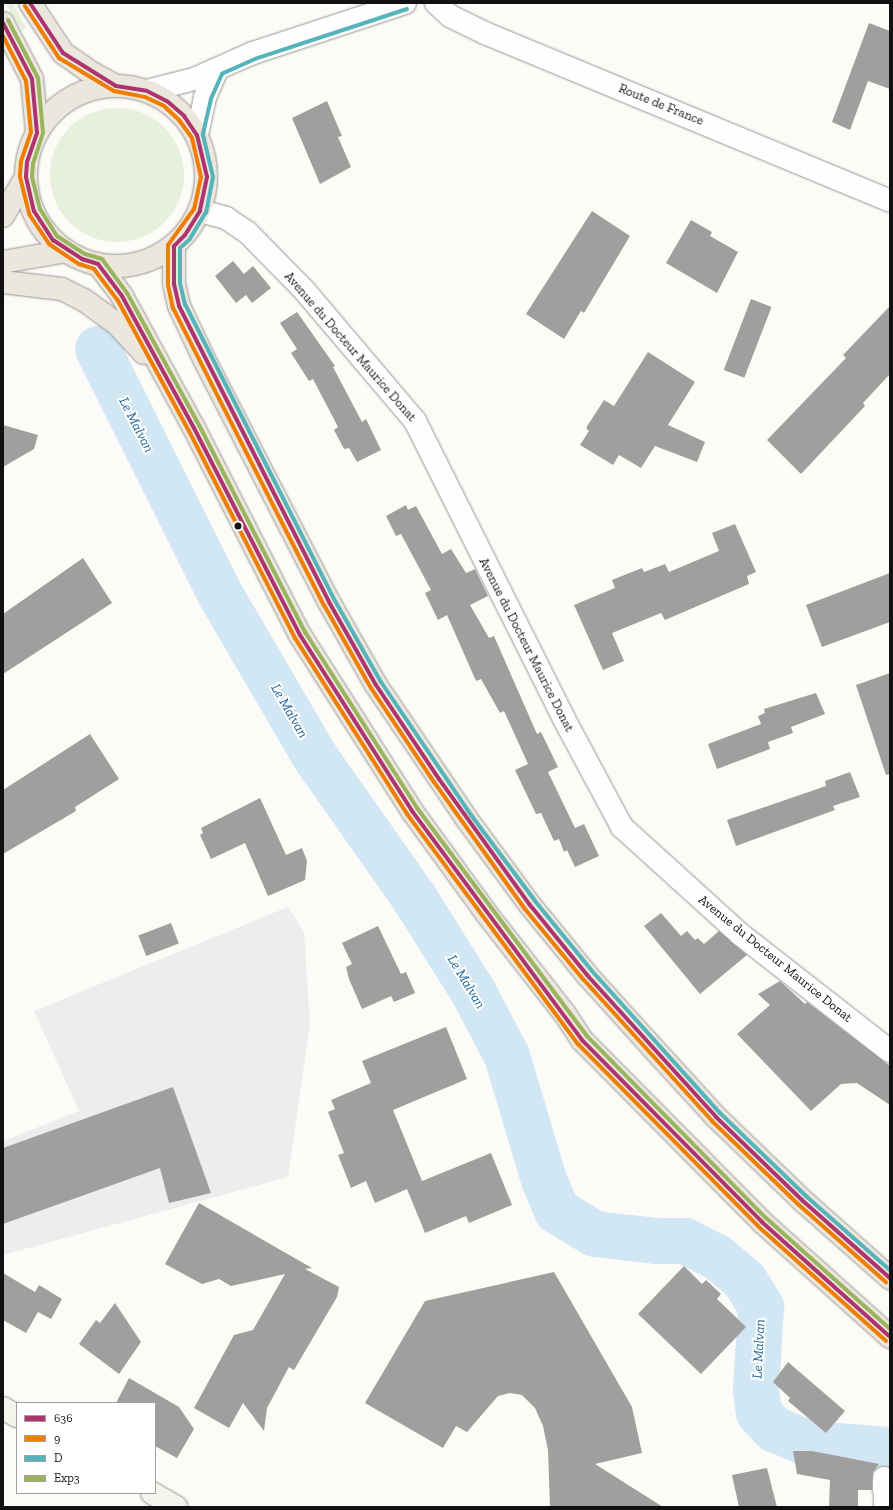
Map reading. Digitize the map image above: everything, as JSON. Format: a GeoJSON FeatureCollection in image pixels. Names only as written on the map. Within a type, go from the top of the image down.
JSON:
{"type":"FeatureCollection","features":[{"type":"Feature","properties":{"kind":"main road"},"geometry":{"type":"LineString","coordinates":[[30,3],[63,53],[87,70],[116,86],[147,91],[167,101],[184,116],[197,135],[202,148],[207,177],[200,211],[185,235],[174,246],[146,261],[130,265],[98,264],[67,251],[42,227],[30,200],[26,177],[29,155],[37,133],[50,116],[70,99],[84,92],[116,86]]}},
{"type":"Feature","properties":{"kind":"main road"},"geometry":{"type":"LineString","coordinates":[[3,23],[32,79],[37,133]]}},
{"type":"Feature","properties":{"kind":"main road"},"geometry":{"type":"LineString","coordinates":[[3,216],[26,177]]}},
{"type":"Feature","properties":{"kind":"main road"},"geometry":{"type":"LineString","coordinates":[[174,246],[174,284],[179,306],[211,373],[329,602],[376,685],[466,818],[530,905],[587,975],[663,1060],[716,1117],[802,1200],[890,1278]]}},
{"type":"Feature","properties":{"kind":"main road"},"geometry":{"type":"LineString","coordinates":[[3,262],[67,251]]}},
{"type":"Feature","properties":{"kind":"main road"},"geometry":{"type":"LineString","coordinates":[[98,264],[122,296],[167,378],[300,635],[412,811],[486,913],[565,1014],[582,1040],[598,1057],[762,1222],[890,1337]]}},
{"type":"Feature","properties":{"kind":"main road"},"geometry":{"type":"LineString","coordinates":[[3,282],[62,289],[84,300],[116,323],[167,378]]}},
{"type":"Feature","properties":{"kind":"main road"},"geometry":{"type":"LineString","coordinates":[[3,1408],[16,1415]]}},
{"type":"Feature","properties":{"kind":"main road"},"geometry":{"type":"LineString","coordinates":[[154,1494],[176,1507]]}},
{"type":"Feature","properties":{"kind":"street"},"geometry":{"type":"LineString","coordinates":[[147,91],[217,70],[252,53],[405,3]]}},
{"type":"Feature","properties":{"kind":"street","name":"Route de France"},"geometry":{"type":"LineString","coordinates":[[436,3],[450,16],[485,33],[890,201]]}},
{"type":"Feature","properties":{"kind":"street"},"geometry":{"type":"LineString","coordinates":[[197,135],[205,97],[217,70]]}},
{"type":"Feature","properties":{"kind":"street","name":"Avenue du Docteur Maurice Donat"},"geometry":{"type":"LineString","coordinates":[[200,211],[226,218],[248,233],[304,290],[415,421],[563,717],[622,827],[740,934],[890,1050]]}},
{"type":"Feature","properties":{"kind":"street"},"geometry":{"type":"LineString","coordinates":[[884,1478],[885,1507]]}},
{"type":"Feature","properties":{"kind":"shaded area"},"geometry":{"type":"Polygon","coordinates":[[[288,907],[304,932],[310,1023],[288,1177],[3,1255],[3,1141],[79,1111],[34,1011],[288,907]]]}},
{"type":"Feature","properties":{"kind":"green space"},"geometry":{"type":"Polygon","coordinates":[[[5,3],[13,3],[26,28],[22,30],[5,3]]]}},
{"type":"Feature","properties":{"kind":"green space"},"geometry":{"type":"Polygon","coordinates":[[[110,108],[124,108],[143,113],[165,127],[179,149],[183,162],[183,188],[179,201],[165,223],[143,237],[124,242],[110,242],[91,237],[69,223],[55,201],[50,182],[50,168],[55,149],[69,127],[91,113],[110,108]]]}},
{"type":"Feature","properties":{"kind":"building"},"geometry":{"type":"Polygon","coordinates":[[[869,23],[890,31],[890,89],[868,81],[850,130],[832,122],[869,23]]]}},
{"type":"Feature","properties":{"kind":"building"},"geometry":{"type":"Polygon","coordinates":[[[327,101],[342,136],[338,137],[351,167],[320,184],[292,118],[327,101]]]}},
{"type":"Feature","properties":{"kind":"building"},"geometry":{"type":"Polygon","coordinates":[[[592,211],[630,236],[584,313],[581,311],[564,339],[526,314],[592,211]]]}},
{"type":"Feature","properties":{"kind":"building"},"geometry":{"type":"Polygon","coordinates":[[[691,220],[712,232],[710,236],[738,252],[717,293],[666,263],[691,220]]]}},
{"type":"Feature","properties":{"kind":"building"},"geometry":{"type":"Polygon","coordinates":[[[233,261],[244,274],[253,266],[271,288],[252,303],[246,295],[236,303],[215,276],[233,261]]]}},
{"type":"Feature","properties":{"kind":"building"},"geometry":{"type":"Polygon","coordinates":[[[751,299],[772,307],[744,378],[724,370],[751,299]]]}},
{"type":"Feature","properties":{"kind":"building"},"geometry":{"type":"Polygon","coordinates":[[[890,306],[890,374],[863,403],[865,406],[801,474],[767,440],[846,358],[843,355],[890,306]]]}},
{"type":"Feature","properties":{"kind":"building"},"geometry":{"type":"Polygon","coordinates":[[[297,312],[335,366],[333,367],[362,422],[366,419],[381,450],[357,462],[349,448],[344,449],[334,430],[338,427],[313,379],[309,381],[291,353],[297,349],[280,323],[297,312]]]}},
{"type":"Feature","properties":{"kind":"building"},"geometry":{"type":"Polygon","coordinates":[[[648,352],[695,382],[668,425],[705,442],[697,462],[655,446],[641,468],[619,455],[613,465],[580,445],[589,431],[586,428],[604,400],[614,406],[648,352]]]}},
{"type":"Feature","properties":{"kind":"building"},"geometry":{"type":"Polygon","coordinates":[[[3,425],[38,435],[34,449],[3,467],[3,425]]]}},
{"type":"Feature","properties":{"kind":"building"},"geometry":{"type":"Polygon","coordinates":[[[406,505],[408,510],[416,506],[442,554],[451,549],[466,573],[475,569],[488,596],[470,605],[489,638],[494,636],[537,734],[541,732],[558,767],[548,772],[575,828],[584,824],[599,856],[575,867],[567,850],[564,852],[559,839],[554,841],[541,813],[536,814],[515,770],[528,764],[504,711],[500,713],[481,679],[476,681],[447,615],[438,620],[425,593],[431,590],[401,534],[396,536],[386,516],[406,505]]]}},
{"type":"Feature","properties":{"kind":"building"},"geometry":{"type":"Polygon","coordinates":[[[735,524],[756,572],[747,576],[749,584],[665,620],[661,613],[612,633],[624,661],[603,670],[574,605],[615,588],[612,580],[642,568],[644,572],[665,564],[669,572],[719,551],[712,533],[735,524]]]}},
{"type":"Feature","properties":{"kind":"building"},"geometry":{"type":"Polygon","coordinates":[[[83,558],[112,603],[3,674],[3,614],[83,558]]]}},
{"type":"Feature","properties":{"kind":"building"},"geometry":{"type":"Polygon","coordinates":[[[890,573],[890,622],[822,647],[806,605],[890,573]]]}},
{"type":"Feature","properties":{"kind":"building"},"geometry":{"type":"Polygon","coordinates":[[[890,673],[890,774],[886,775],[856,685],[890,673]]]}},
{"type":"Feature","properties":{"kind":"building"},"geometry":{"type":"Polygon","coordinates":[[[816,693],[825,714],[791,727],[793,733],[768,742],[770,749],[717,769],[708,744],[761,724],[758,716],[765,713],[764,709],[816,693]]]}},
{"type":"Feature","properties":{"kind":"building"},"geometry":{"type":"Polygon","coordinates":[[[90,734],[119,779],[75,807],[76,811],[3,854],[3,790],[90,734]]]}},
{"type":"Feature","properties":{"kind":"building"},"geometry":{"type":"Polygon","coordinates":[[[850,772],[860,797],[833,806],[835,810],[736,846],[727,820],[826,786],[825,781],[850,772]]]}},
{"type":"Feature","properties":{"kind":"building"},"geometry":{"type":"Polygon","coordinates":[[[260,798],[286,855],[302,848],[307,861],[305,880],[268,896],[245,843],[211,859],[200,835],[203,833],[201,828],[260,798]]]}},
{"type":"Feature","properties":{"kind":"building"},"geometry":{"type":"Polygon","coordinates":[[[661,913],[681,936],[687,931],[695,940],[698,938],[704,944],[719,931],[747,955],[700,994],[644,926],[661,913]]]}},
{"type":"Feature","properties":{"kind":"building"},"geometry":{"type":"Polygon","coordinates":[[[171,923],[179,944],[146,956],[138,936],[171,923]]]}},
{"type":"Feature","properties":{"kind":"building"},"geometry":{"type":"Polygon","coordinates":[[[378,926],[401,974],[406,972],[415,993],[394,1002],[391,996],[362,1009],[349,979],[346,967],[352,964],[342,943],[378,926]]]}},
{"type":"Feature","properties":{"kind":"building"},"geometry":{"type":"Polygon","coordinates":[[[780,981],[805,1004],[807,1002],[890,1066],[890,1105],[857,1083],[841,1084],[811,1111],[737,1034],[770,1005],[758,994],[780,981]]]}},
{"type":"Feature","properties":{"kind":"building"},"geometry":{"type":"Polygon","coordinates":[[[446,1027],[467,1079],[393,1110],[422,1181],[491,1153],[512,1205],[469,1223],[466,1216],[425,1233],[407,1189],[375,1203],[366,1181],[351,1188],[338,1155],[344,1153],[328,1112],[335,1109],[331,1100],[371,1083],[362,1061],[446,1027]]]}},
{"type":"Feature","properties":{"kind":"building"},"geometry":{"type":"Polygon","coordinates":[[[173,1087],[211,1193],[169,1203],[160,1168],[3,1224],[3,1148],[173,1087]]]}},
{"type":"Feature","properties":{"kind":"building"},"geometry":{"type":"Polygon","coordinates":[[[199,1203],[312,1268],[305,1269],[339,1287],[337,1297],[294,1370],[289,1367],[267,1408],[264,1431],[243,1403],[229,1428],[194,1408],[234,1335],[253,1330],[285,1274],[231,1286],[219,1279],[202,1284],[165,1264],[199,1203]]]}},
{"type":"Feature","properties":{"kind":"building"},"geometry":{"type":"Polygon","coordinates":[[[684,1266],[702,1284],[706,1280],[721,1294],[717,1299],[746,1327],[701,1374],[638,1314],[684,1266]]]}},
{"type":"Feature","properties":{"kind":"building"},"geometry":{"type":"Polygon","coordinates":[[[554,1272],[632,1407],[642,1453],[595,1464],[663,1507],[550,1507],[548,1450],[543,1426],[535,1408],[522,1395],[510,1393],[498,1396],[467,1432],[456,1426],[443,1448],[365,1403],[425,1301],[554,1272]]]}},
{"type":"Feature","properties":{"kind":"building"},"geometry":{"type":"Polygon","coordinates":[[[3,1273],[35,1292],[39,1285],[62,1299],[51,1319],[38,1312],[26,1333],[3,1320],[3,1273]]]}},
{"type":"Feature","properties":{"kind":"building"},"geometry":{"type":"Polygon","coordinates":[[[115,1303],[141,1342],[119,1374],[79,1344],[96,1320],[100,1323],[115,1303]]]}},
{"type":"Feature","properties":{"kind":"building"},"geometry":{"type":"Polygon","coordinates":[[[788,1362],[845,1411],[826,1433],[788,1401],[790,1398],[773,1382],[788,1362]]]}},
{"type":"Feature","properties":{"kind":"building"},"geometry":{"type":"Polygon","coordinates":[[[129,1378],[179,1407],[194,1429],[177,1458],[156,1447],[156,1402],[117,1402],[129,1378]]]}},
{"type":"Feature","properties":{"kind":"building"},"geometry":{"type":"Polygon","coordinates":[[[793,1451],[812,1451],[879,1464],[873,1472],[872,1490],[858,1490],[858,1507],[829,1507],[830,1480],[797,1474],[793,1451]]]}},
{"type":"Feature","properties":{"kind":"building"},"geometry":{"type":"Polygon","coordinates":[[[767,1468],[777,1507],[739,1507],[732,1475],[767,1468]]]}},
{"type":"Feature","properties":{"kind":"waterway","name":"Le Malvan"},"geometry":{"type":"LineString","coordinates":[[98,349],[220,594],[316,758],[415,899],[474,993],[507,1056],[544,1180],[557,1211],[595,1234],[656,1241],[685,1241],[718,1258],[745,1281],[761,1307],[756,1390],[759,1413],[774,1429],[810,1444],[890,1450]]}},
{"type":"Feature","properties":{"kind":"transit line","name":"636"},"geometry":{"type":"LineString","coordinates":[[30,3],[63,53],[116,86],[147,91],[167,101],[184,116],[197,135],[207,177],[200,211],[185,235],[174,246],[174,284],[179,306],[329,602],[376,685],[439,779],[530,905],[587,975],[716,1117],[802,1200],[890,1278]]}},
{"type":"Feature","properties":{"kind":"transit line","name":"9"},"geometry":{"type":"LineString","coordinates":[[25,6],[59,58],[114,91],[145,97],[164,106],[179,120],[192,138],[201,177],[194,209],[168,245],[168,285],[173,308],[324,605],[371,688],[434,782],[525,909],[583,979],[712,1121],[798,1204],[886,1282]]}},
{"type":"Feature","properties":{"kind":"transit line","name":"D"},"geometry":{"type":"LineString","coordinates":[[407,9],[255,59],[222,74],[211,99],[203,135],[213,177],[206,212],[190,239],[180,248],[180,283],[185,304],[334,599],[381,682],[471,815],[535,901],[592,971],[720,1113],[806,1196],[890,1270]]}},
{"type":"Feature","properties":{"kind":"transit line","name":"Exp3"},"geometry":{"type":"LineString","coordinates":[[8,20],[38,78],[43,133],[33,163],[32,177],[40,209],[57,236],[85,254],[102,259],[127,293],[199,425],[305,632],[417,808],[587,1036],[766,1218],[890,1329]]}},
{"type":"Feature","properties":{"kind":"transit line","name":"636"},"geometry":{"type":"LineString","coordinates":[[3,23],[32,79],[37,133],[27,162],[26,177],[34,211],[53,240],[82,259],[98,264],[122,296],[194,428],[300,635],[412,811],[582,1040],[762,1222],[890,1337]]}},
{"type":"Feature","properties":{"kind":"transit line","name":"9"},"geometry":{"type":"LineString","coordinates":[[3,36],[26,81],[31,132],[21,161],[20,177],[29,214],[49,244],[79,264],[94,269],[117,299],[189,431],[295,638],[407,814],[578,1044],[758,1226],[886,1341]]}}]}
